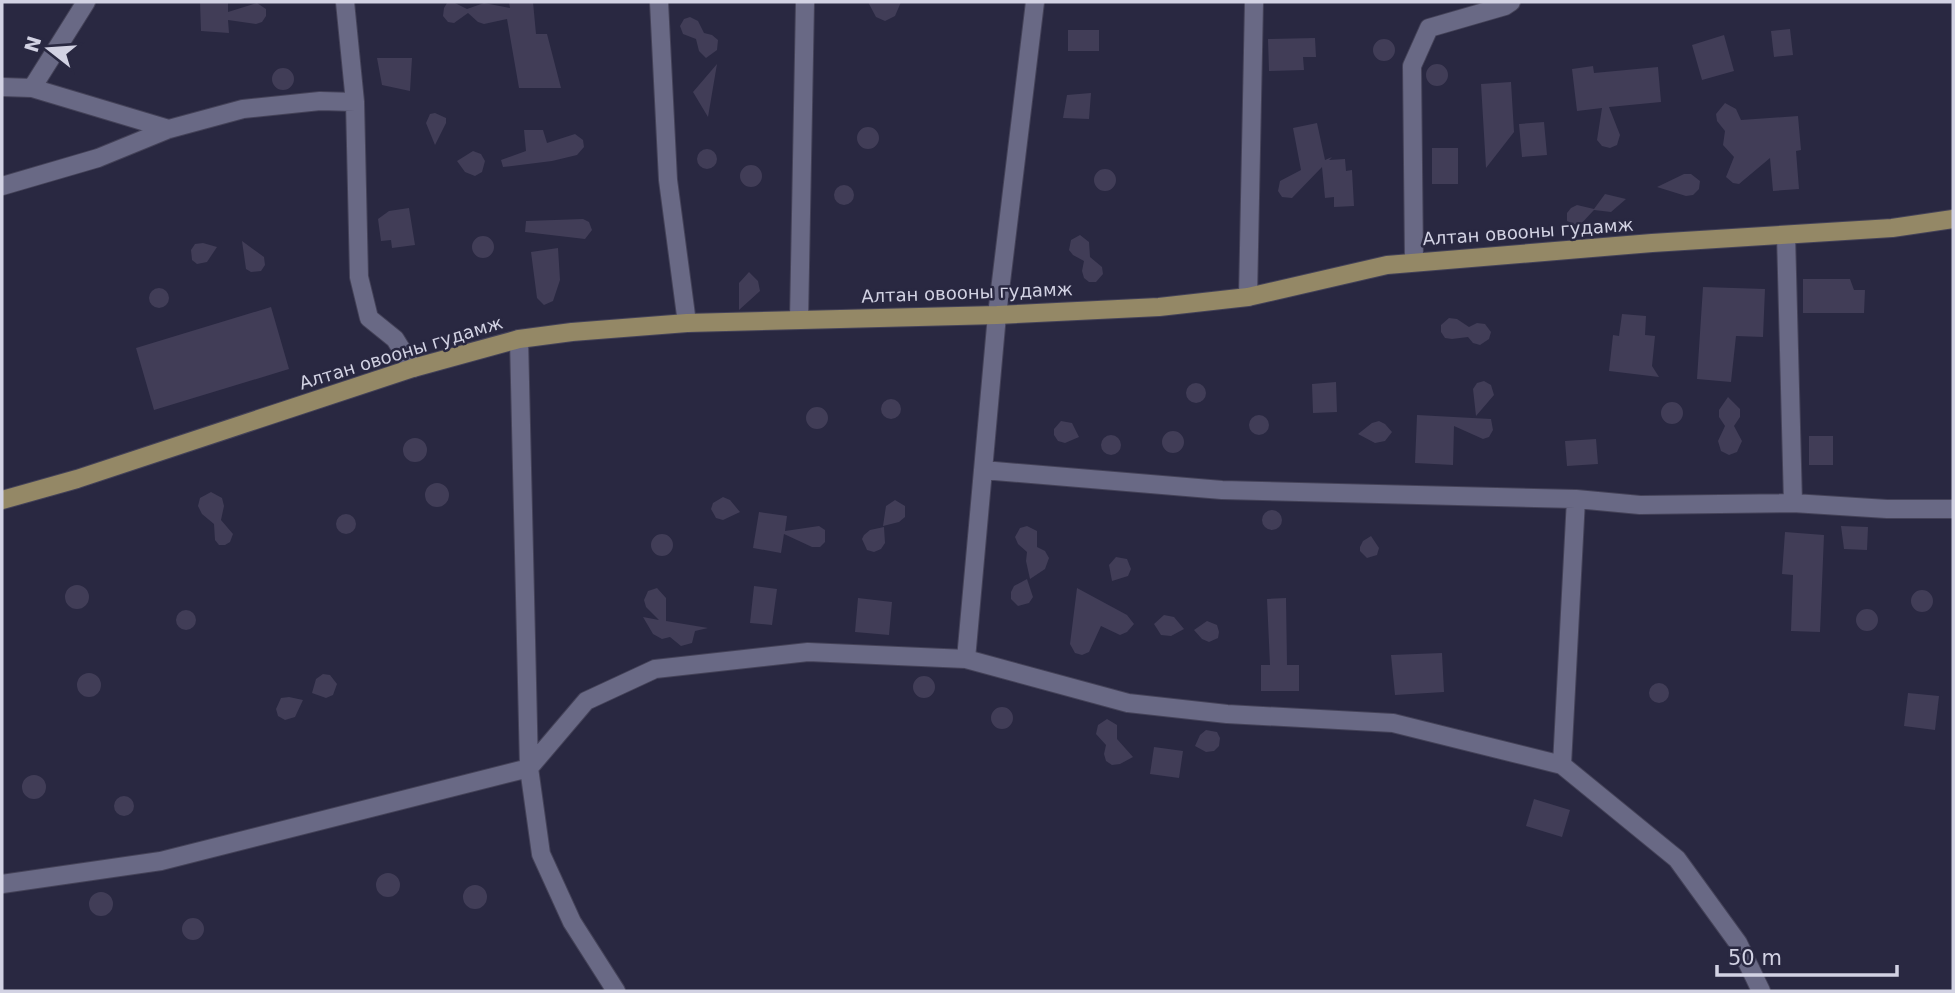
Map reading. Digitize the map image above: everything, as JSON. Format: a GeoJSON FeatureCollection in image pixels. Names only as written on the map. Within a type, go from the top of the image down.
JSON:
{"type":"FeatureCollection","features":[{"type":"Feature","properties":{"kind":"main road","name":"Алтан овооны гудамж"},"geometry":{"type":"LineString","coordinates":[[2,500],[78,478],[413,368],[519,339],[687,323],[997,315],[1159,307],[1248,297],[1387,265],[1414,262],[1892,228],[1953,219]]}},
{"type":"Feature","properties":{"kind":"street"},"geometry":{"type":"LineString","coordinates":[[32,88],[86,2]]}},
{"type":"Feature","properties":{"kind":"street"},"geometry":{"type":"LineString","coordinates":[[345,2],[355,102],[359,277],[369,318],[395,340],[413,368]]}},
{"type":"Feature","properties":{"kind":"street"},"geometry":{"type":"LineString","coordinates":[[659,2],[668,180],[687,323]]}},
{"type":"Feature","properties":{"kind":"street"},"geometry":{"type":"LineString","coordinates":[[799,320],[805,2]]}},
{"type":"Feature","properties":{"kind":"street"},"geometry":{"type":"LineString","coordinates":[[966,659],[997,315],[1034,2]]}},
{"type":"Feature","properties":{"kind":"street"},"geometry":{"type":"LineString","coordinates":[[1248,297],[1254,2]]}},
{"type":"Feature","properties":{"kind":"street"},"geometry":{"type":"LineString","coordinates":[[1414,262],[1412,66],[1429,28],[1511,2]]}},
{"type":"Feature","properties":{"kind":"street"},"geometry":{"type":"LineString","coordinates":[[2,87],[32,88],[169,129]]}},
{"type":"Feature","properties":{"kind":"street"},"geometry":{"type":"LineString","coordinates":[[2,186],[98,158],[169,129],[243,109],[320,101],[355,102]]}},
{"type":"Feature","properties":{"kind":"street"},"geometry":{"type":"LineString","coordinates":[[1786,235],[1793,503]]}},
{"type":"Feature","properties":{"kind":"street"},"geometry":{"type":"LineString","coordinates":[[519,339],[529,768],[541,854],[572,922],[616,991]]}},
{"type":"Feature","properties":{"kind":"street"},"geometry":{"type":"LineString","coordinates":[[983,470],[1222,490],[1576,499],[1640,505],[1793,503],[1887,509],[1953,509]]}},
{"type":"Feature","properties":{"kind":"street"},"geometry":{"type":"LineString","coordinates":[[1562,765],[1576,499]]}},
{"type":"Feature","properties":{"kind":"street"},"geometry":{"type":"LineString","coordinates":[[2,884],[161,861],[529,768],[586,701],[655,669],[808,652],[966,659],[1128,703],[1227,714],[1393,723],[1562,765],[1677,859],[1738,943],[1760,991]]}},
{"type":"Feature","properties":{"kind":"building"},"geometry":{"type":"Polygon","coordinates":[[[200,2],[228,2],[228,12],[257,3],[266,9],[266,16],[262,22],[256,24],[228,20],[229,33],[201,31],[200,2]]]}},
{"type":"Feature","properties":{"kind":"building"},"geometry":{"type":"Polygon","coordinates":[[[509,2],[533,2],[536,34],[547,34],[561,88],[519,88],[507,19],[484,24],[468,13],[454,23],[448,22],[443,16],[447,3],[455,3],[467,9],[484,3],[510,8],[509,2]]]}},
{"type":"Feature","properties":{"kind":"building"},"geometry":{"type":"Polygon","coordinates":[[[868,2],[901,2],[895,16],[885,21],[876,17],[868,2]]]}},
{"type":"Feature","properties":{"kind":"building"},"geometry":{"type":"Polygon","coordinates":[[[690,17],[698,21],[704,33],[718,40],[717,50],[706,58],[699,51],[696,39],[683,34],[680,26],[684,19],[690,17]]]}},
{"type":"Feature","properties":{"kind":"building"},"geometry":{"type":"Polygon","coordinates":[[[1790,29],[1793,55],[1774,57],[1771,31],[1790,29]]]}},
{"type":"Feature","properties":{"kind":"building"},"geometry":{"type":"Polygon","coordinates":[[[1068,30],[1099,30],[1099,51],[1068,51],[1068,30]]]}},
{"type":"Feature","properties":{"kind":"building"},"geometry":{"type":"Polygon","coordinates":[[[1724,35],[1734,71],[1702,80],[1692,45],[1724,35]]]}},
{"type":"Feature","properties":{"kind":"building"},"geometry":{"type":"Polygon","coordinates":[[[1315,38],[1316,57],[1303,57],[1304,70],[1269,71],[1268,39],[1315,38]]]}},
{"type":"Feature","properties":{"kind":"building"},"geometry":{"type":"Polygon","coordinates":[[[1384,39],[1392,42],[1395,50],[1392,58],[1384,61],[1376,58],[1373,50],[1376,42],[1384,39]]]}},
{"type":"Feature","properties":{"kind":"building"},"geometry":{"type":"Polygon","coordinates":[[[377,58],[412,58],[410,91],[382,85],[377,58]]]}},
{"type":"Feature","properties":{"kind":"building"},"geometry":{"type":"Polygon","coordinates":[[[717,64],[708,117],[693,92],[717,64]]]}},
{"type":"Feature","properties":{"kind":"building"},"geometry":{"type":"Polygon","coordinates":[[[1437,64],[1445,67],[1448,75],[1445,83],[1437,86],[1429,83],[1426,75],[1429,67],[1437,64]]]}},
{"type":"Feature","properties":{"kind":"building"},"geometry":{"type":"Polygon","coordinates":[[[1593,66],[1594,73],[1658,67],[1661,102],[1609,107],[1620,135],[1617,145],[1610,148],[1602,146],[1597,140],[1602,108],[1577,111],[1572,69],[1593,66]]]}},
{"type":"Feature","properties":{"kind":"building"},"geometry":{"type":"Polygon","coordinates":[[[283,68],[291,71],[294,79],[291,87],[283,90],[275,87],[272,79],[275,71],[283,68]]]}},
{"type":"Feature","properties":{"kind":"building"},"geometry":{"type":"Polygon","coordinates":[[[1511,82],[1514,132],[1486,168],[1481,84],[1511,82]]]}},
{"type":"Feature","properties":{"kind":"building"},"geometry":{"type":"Polygon","coordinates":[[[1091,93],[1089,119],[1063,118],[1067,95],[1091,93]]]}},
{"type":"Feature","properties":{"kind":"building"},"geometry":{"type":"Polygon","coordinates":[[[1725,103],[1736,109],[1741,120],[1798,116],[1801,150],[1796,151],[1799,189],[1773,191],[1770,158],[1739,184],[1726,177],[1734,157],[1723,145],[1725,131],[1717,121],[1716,114],[1725,103]]]}},
{"type":"Feature","properties":{"kind":"building"},"geometry":{"type":"Polygon","coordinates":[[[435,113],[446,118],[446,123],[435,145],[426,123],[430,114],[435,113]]]}},
{"type":"Feature","properties":{"kind":"building"},"geometry":{"type":"Polygon","coordinates":[[[1544,122],[1547,155],[1522,157],[1519,124],[1544,122]]]}},
{"type":"Feature","properties":{"kind":"building"},"geometry":{"type":"Polygon","coordinates":[[[1317,123],[1325,160],[1332,157],[1329,160],[1345,159],[1346,171],[1352,170],[1354,206],[1334,207],[1334,197],[1325,198],[1322,167],[1292,198],[1282,197],[1278,191],[1280,181],[1301,170],[1293,128],[1317,123]]]}},
{"type":"Feature","properties":{"kind":"building"},"geometry":{"type":"Polygon","coordinates":[[[868,127],[876,130],[879,138],[876,146],[868,149],[860,146],[857,138],[860,130],[868,127]]]}},
{"type":"Feature","properties":{"kind":"building"},"geometry":{"type":"Polygon","coordinates":[[[524,130],[543,130],[547,143],[575,134],[583,140],[584,147],[577,155],[503,167],[501,160],[526,151],[524,130]]]}},
{"type":"Feature","properties":{"kind":"building"},"geometry":{"type":"Polygon","coordinates":[[[1432,148],[1458,148],[1458,184],[1432,184],[1432,148]]]}},
{"type":"Feature","properties":{"kind":"building"},"geometry":{"type":"Polygon","coordinates":[[[707,149],[714,152],[717,159],[714,166],[707,169],[700,166],[697,159],[700,152],[707,149]]]}},
{"type":"Feature","properties":{"kind":"building"},"geometry":{"type":"Polygon","coordinates":[[[473,151],[481,154],[485,161],[482,172],[475,176],[465,172],[457,161],[473,151]]]}},
{"type":"Feature","properties":{"kind":"building"},"geometry":{"type":"Polygon","coordinates":[[[751,165],[759,168],[762,176],[759,184],[751,187],[743,184],[740,176],[743,168],[751,165]]]}},
{"type":"Feature","properties":{"kind":"building"},"geometry":{"type":"Polygon","coordinates":[[[1105,169],[1113,172],[1116,180],[1113,188],[1105,191],[1097,188],[1094,180],[1097,172],[1105,169]]]}},
{"type":"Feature","properties":{"kind":"building"},"geometry":{"type":"Polygon","coordinates":[[[1684,174],[1691,174],[1700,181],[1699,189],[1693,195],[1686,196],[1657,187],[1684,174]]]}},
{"type":"Feature","properties":{"kind":"building"},"geometry":{"type":"Polygon","coordinates":[[[844,185],[851,188],[854,195],[851,202],[844,205],[837,202],[834,195],[837,188],[844,185]]]}},
{"type":"Feature","properties":{"kind":"building"},"geometry":{"type":"Polygon","coordinates":[[[1605,194],[1626,199],[1611,212],[1594,210],[1579,226],[1567,221],[1567,213],[1571,208],[1577,205],[1594,209],[1605,194]]]}},
{"type":"Feature","properties":{"kind":"building"},"geometry":{"type":"Polygon","coordinates":[[[409,208],[415,245],[392,248],[391,240],[381,241],[378,219],[389,211],[409,208]]]}},
{"type":"Feature","properties":{"kind":"building"},"geometry":{"type":"Polygon","coordinates":[[[583,219],[589,222],[592,230],[585,239],[525,232],[526,221],[583,219]]]}},
{"type":"Feature","properties":{"kind":"building"},"geometry":{"type":"Polygon","coordinates":[[[1080,235],[1089,242],[1090,257],[1102,267],[1103,274],[1096,282],[1089,282],[1084,278],[1084,261],[1069,250],[1071,240],[1080,235]]]}},
{"type":"Feature","properties":{"kind":"building"},"geometry":{"type":"Polygon","coordinates":[[[483,236],[491,239],[494,247],[491,255],[483,258],[475,255],[472,247],[475,239],[483,236]]]}},
{"type":"Feature","properties":{"kind":"building"},"geometry":{"type":"Polygon","coordinates":[[[242,241],[264,257],[265,265],[261,271],[251,272],[246,269],[242,241]]]}},
{"type":"Feature","properties":{"kind":"building"},"geometry":{"type":"Polygon","coordinates":[[[195,244],[217,247],[207,262],[197,264],[192,260],[191,250],[195,244]]]}},
{"type":"Feature","properties":{"kind":"building"},"geometry":{"type":"Polygon","coordinates":[[[558,248],[560,280],[553,301],[544,305],[537,298],[531,252],[558,248]]]}},
{"type":"Feature","properties":{"kind":"building"},"geometry":{"type":"Polygon","coordinates":[[[749,272],[758,281],[760,291],[739,310],[739,283],[749,272]]]}},
{"type":"Feature","properties":{"kind":"building"},"geometry":{"type":"Polygon","coordinates":[[[1803,279],[1850,279],[1854,290],[1865,290],[1864,313],[1803,313],[1803,279]]]}},
{"type":"Feature","properties":{"kind":"building"},"geometry":{"type":"Polygon","coordinates":[[[1703,287],[1765,289],[1763,337],[1736,336],[1731,382],[1697,379],[1703,287]]]}},
{"type":"Feature","properties":{"kind":"building"},"geometry":{"type":"Polygon","coordinates":[[[159,288],[166,291],[169,298],[166,305],[159,308],[152,305],[149,298],[152,291],[159,288]]]}},
{"type":"Feature","properties":{"kind":"building"},"geometry":{"type":"Polygon","coordinates":[[[271,307],[289,369],[154,410],[136,348],[271,307]]]}},
{"type":"Feature","properties":{"kind":"building"},"geometry":{"type":"Polygon","coordinates":[[[1622,314],[1646,316],[1645,335],[1655,336],[1652,366],[1659,377],[1609,371],[1613,335],[1619,336],[1622,314]]]}},
{"type":"Feature","properties":{"kind":"building"},"geometry":{"type":"Polygon","coordinates":[[[1449,318],[1457,319],[1469,327],[1477,323],[1485,324],[1491,332],[1489,339],[1480,345],[1473,343],[1468,337],[1445,338],[1441,325],[1449,318]]]}},
{"type":"Feature","properties":{"kind":"building"},"geometry":{"type":"Polygon","coordinates":[[[1484,381],[1491,385],[1494,395],[1476,416],[1473,389],[1477,383],[1484,381]]]}},
{"type":"Feature","properties":{"kind":"building"},"geometry":{"type":"Polygon","coordinates":[[[1336,382],[1337,412],[1313,413],[1312,384],[1336,382]]]}},
{"type":"Feature","properties":{"kind":"building"},"geometry":{"type":"Polygon","coordinates":[[[1196,383],[1203,386],[1206,393],[1203,400],[1196,403],[1189,400],[1186,393],[1189,386],[1196,383]]]}},
{"type":"Feature","properties":{"kind":"building"},"geometry":{"type":"Polygon","coordinates":[[[1728,397],[1740,409],[1740,417],[1734,426],[1742,441],[1737,452],[1729,455],[1721,451],[1718,441],[1725,426],[1719,417],[1719,410],[1728,397]]]}},
{"type":"Feature","properties":{"kind":"building"},"geometry":{"type":"Polygon","coordinates":[[[891,399],[898,402],[901,409],[898,416],[891,419],[884,416],[881,409],[884,402],[891,399]]]}},
{"type":"Feature","properties":{"kind":"building"},"geometry":{"type":"Polygon","coordinates":[[[1672,402],[1680,405],[1683,413],[1680,421],[1672,424],[1664,421],[1661,413],[1664,405],[1672,402]]]}},
{"type":"Feature","properties":{"kind":"building"},"geometry":{"type":"Polygon","coordinates":[[[817,407],[825,410],[828,418],[825,426],[817,429],[809,426],[806,418],[809,410],[817,407]]]}},
{"type":"Feature","properties":{"kind":"building"},"geometry":{"type":"Polygon","coordinates":[[[1255,415],[1263,415],[1269,425],[1263,435],[1255,435],[1249,429],[1249,421],[1255,415]]]}},
{"type":"Feature","properties":{"kind":"building"},"geometry":{"type":"Polygon","coordinates":[[[1417,415],[1491,419],[1493,430],[1489,437],[1483,439],[1454,426],[1453,465],[1415,463],[1417,415]]]}},
{"type":"Feature","properties":{"kind":"building"},"geometry":{"type":"Polygon","coordinates":[[[1061,421],[1072,423],[1079,437],[1065,443],[1058,441],[1054,429],[1061,421]]]}},
{"type":"Feature","properties":{"kind":"building"},"geometry":{"type":"Polygon","coordinates":[[[1379,421],[1392,432],[1385,441],[1375,443],[1358,434],[1372,423],[1379,421]]]}},
{"type":"Feature","properties":{"kind":"building"},"geometry":{"type":"Polygon","coordinates":[[[1173,431],[1181,434],[1184,442],[1181,450],[1173,453],[1165,450],[1162,442],[1165,434],[1173,431]]]}},
{"type":"Feature","properties":{"kind":"building"},"geometry":{"type":"Polygon","coordinates":[[[1111,435],[1118,438],[1121,445],[1118,452],[1111,455],[1104,452],[1101,445],[1104,438],[1111,435]]]}},
{"type":"Feature","properties":{"kind":"building"},"geometry":{"type":"Polygon","coordinates":[[[1809,436],[1833,436],[1833,465],[1809,465],[1809,436]]]}},
{"type":"Feature","properties":{"kind":"building"},"geometry":{"type":"Polygon","coordinates":[[[415,438],[423,442],[427,450],[423,458],[415,462],[407,458],[403,450],[407,442],[415,438]]]}},
{"type":"Feature","properties":{"kind":"building"},"geometry":{"type":"Polygon","coordinates":[[[1596,439],[1598,464],[1567,466],[1565,441],[1596,439]]]}},
{"type":"Feature","properties":{"kind":"building"},"geometry":{"type":"Polygon","coordinates":[[[437,483],[448,490],[449,495],[442,506],[437,507],[426,500],[425,495],[432,484],[437,483]]]}},
{"type":"Feature","properties":{"kind":"building"},"geometry":{"type":"Polygon","coordinates":[[[211,492],[222,498],[224,506],[221,520],[233,534],[230,542],[225,545],[219,545],[215,540],[214,524],[202,514],[198,506],[200,498],[211,492]]]}},
{"type":"Feature","properties":{"kind":"building"},"geometry":{"type":"Polygon","coordinates":[[[723,497],[730,500],[740,512],[723,520],[716,518],[711,509],[713,503],[723,497]]]}},
{"type":"Feature","properties":{"kind":"building"},"geometry":{"type":"Polygon","coordinates":[[[895,500],[905,506],[905,517],[899,522],[883,526],[886,506],[895,500]]]}},
{"type":"Feature","properties":{"kind":"building"},"geometry":{"type":"Polygon","coordinates":[[[1272,510],[1279,513],[1282,520],[1279,527],[1272,530],[1265,527],[1262,520],[1265,513],[1272,510]]]}},
{"type":"Feature","properties":{"kind":"building"},"geometry":{"type":"Polygon","coordinates":[[[759,512],[787,516],[785,531],[819,526],[825,530],[825,542],[820,547],[812,547],[784,534],[781,553],[753,548],[759,512]]]}},
{"type":"Feature","properties":{"kind":"building"},"geometry":{"type":"Polygon","coordinates":[[[346,514],[353,517],[356,524],[353,531],[346,534],[339,531],[336,524],[339,517],[346,514]]]}},
{"type":"Feature","properties":{"kind":"building"},"geometry":{"type":"Polygon","coordinates":[[[1027,526],[1037,531],[1037,547],[1045,551],[1049,558],[1045,569],[1030,579],[1027,552],[1015,537],[1020,528],[1027,526]]]}},
{"type":"Feature","properties":{"kind":"building"},"geometry":{"type":"Polygon","coordinates":[[[1841,526],[1868,527],[1867,550],[1844,549],[1841,526]]]}},
{"type":"Feature","properties":{"kind":"building"},"geometry":{"type":"Polygon","coordinates":[[[884,527],[885,543],[881,549],[874,552],[867,550],[862,539],[864,535],[870,530],[884,527]]]}},
{"type":"Feature","properties":{"kind":"building"},"geometry":{"type":"Polygon","coordinates":[[[1785,532],[1824,535],[1820,632],[1791,631],[1793,575],[1782,574],[1785,532]]]}},
{"type":"Feature","properties":{"kind":"building"},"geometry":{"type":"Polygon","coordinates":[[[662,534],[670,537],[673,545],[670,553],[662,556],[654,553],[651,545],[654,537],[662,534]]]}},
{"type":"Feature","properties":{"kind":"building"},"geometry":{"type":"Polygon","coordinates":[[[1371,536],[1379,548],[1377,555],[1367,558],[1360,551],[1360,547],[1363,541],[1371,536]]]}},
{"type":"Feature","properties":{"kind":"building"},"geometry":{"type":"Polygon","coordinates":[[[1116,557],[1127,559],[1131,569],[1128,576],[1112,581],[1109,565],[1116,557]]]}},
{"type":"Feature","properties":{"kind":"building"},"geometry":{"type":"Polygon","coordinates":[[[1027,579],[1033,597],[1029,603],[1018,606],[1011,599],[1011,592],[1014,586],[1027,579]]]}},
{"type":"Feature","properties":{"kind":"building"},"geometry":{"type":"Polygon","coordinates":[[[77,585],[85,589],[89,597],[85,605],[77,609],[69,605],[65,597],[69,589],[77,585]]]}},
{"type":"Feature","properties":{"kind":"building"},"geometry":{"type":"Polygon","coordinates":[[[754,586],[777,589],[772,625],[750,623],[754,586]]]}},
{"type":"Feature","properties":{"kind":"building"},"geometry":{"type":"Polygon","coordinates":[[[657,588],[666,598],[666,621],[708,628],[695,631],[692,643],[681,646],[670,637],[662,639],[653,634],[643,617],[659,620],[646,607],[644,600],[648,591],[657,588]]]}},
{"type":"Feature","properties":{"kind":"building"},"geometry":{"type":"Polygon","coordinates":[[[1077,588],[1127,615],[1134,624],[1120,635],[1101,626],[1089,652],[1082,655],[1075,653],[1070,644],[1077,588]]]}},
{"type":"Feature","properties":{"kind":"building"},"geometry":{"type":"Polygon","coordinates":[[[1922,590],[1930,593],[1933,601],[1930,609],[1922,612],[1914,609],[1911,601],[1914,593],[1922,590]]]}},
{"type":"Feature","properties":{"kind":"building"},"geometry":{"type":"Polygon","coordinates":[[[858,598],[892,602],[889,635],[855,632],[858,598]]]}},
{"type":"Feature","properties":{"kind":"building"},"geometry":{"type":"Polygon","coordinates":[[[1286,598],[1287,665],[1299,665],[1299,691],[1261,691],[1261,665],[1270,665],[1267,599],[1286,598]]]}},
{"type":"Feature","properties":{"kind":"building"},"geometry":{"type":"Polygon","coordinates":[[[1867,609],[1875,612],[1878,620],[1875,628],[1867,631],[1859,628],[1856,620],[1859,612],[1867,609]]]}},
{"type":"Feature","properties":{"kind":"building"},"geometry":{"type":"Polygon","coordinates":[[[186,610],[193,613],[196,620],[193,627],[186,630],[179,627],[176,620],[179,613],[186,610]]]}},
{"type":"Feature","properties":{"kind":"building"},"geometry":{"type":"Polygon","coordinates":[[[1164,615],[1174,617],[1184,629],[1171,636],[1161,635],[1154,624],[1164,615]]]}},
{"type":"Feature","properties":{"kind":"building"},"geometry":{"type":"Polygon","coordinates":[[[1207,621],[1217,625],[1219,632],[1218,638],[1209,642],[1194,630],[1207,621]]]}},
{"type":"Feature","properties":{"kind":"building"},"geometry":{"type":"Polygon","coordinates":[[[1442,653],[1444,692],[1395,695],[1391,655],[1442,653]]]}},
{"type":"Feature","properties":{"kind":"building"},"geometry":{"type":"Polygon","coordinates":[[[89,673],[97,677],[101,685],[97,693],[89,697],[81,693],[77,685],[81,677],[89,673]]]}},
{"type":"Feature","properties":{"kind":"building"},"geometry":{"type":"Polygon","coordinates":[[[323,674],[330,675],[337,684],[333,695],[326,698],[312,693],[316,679],[323,674]]]}},
{"type":"Feature","properties":{"kind":"building"},"geometry":{"type":"Polygon","coordinates":[[[924,676],[932,679],[935,687],[932,695],[924,698],[916,695],[913,687],[916,679],[924,676]]]}},
{"type":"Feature","properties":{"kind":"building"},"geometry":{"type":"Polygon","coordinates":[[[1659,683],[1666,686],[1669,693],[1666,700],[1659,703],[1652,700],[1649,693],[1652,686],[1659,683]]]}},
{"type":"Feature","properties":{"kind":"building"},"geometry":{"type":"Polygon","coordinates":[[[1908,693],[1939,696],[1935,730],[1904,726],[1908,693]]]}},
{"type":"Feature","properties":{"kind":"building"},"geometry":{"type":"Polygon","coordinates":[[[281,698],[303,700],[295,717],[285,720],[278,716],[276,709],[281,698]]]}},
{"type":"Feature","properties":{"kind":"building"},"geometry":{"type":"Polygon","coordinates":[[[1002,707],[1010,710],[1013,718],[1010,726],[1002,729],[994,726],[991,718],[994,710],[1002,707]]]}},
{"type":"Feature","properties":{"kind":"building"},"geometry":{"type":"Polygon","coordinates":[[[1107,719],[1117,725],[1117,739],[1133,757],[1120,764],[1112,765],[1106,761],[1106,745],[1096,734],[1098,725],[1107,719]]]}},
{"type":"Feature","properties":{"kind":"building"},"geometry":{"type":"Polygon","coordinates":[[[1206,730],[1217,732],[1220,738],[1219,746],[1214,751],[1206,752],[1195,746],[1200,735],[1206,730]]]}},
{"type":"Feature","properties":{"kind":"building"},"geometry":{"type":"Polygon","coordinates":[[[1154,747],[1183,751],[1179,778],[1150,774],[1154,747]]]}},
{"type":"Feature","properties":{"kind":"building"},"geometry":{"type":"Polygon","coordinates":[[[34,775],[42,779],[46,787],[42,795],[34,799],[26,795],[22,787],[26,779],[34,775]]]}},
{"type":"Feature","properties":{"kind":"building"},"geometry":{"type":"Polygon","coordinates":[[[124,796],[131,799],[134,806],[131,813],[124,816],[117,813],[114,806],[117,799],[124,796]]]}},
{"type":"Feature","properties":{"kind":"building"},"geometry":{"type":"Polygon","coordinates":[[[1534,799],[1570,810],[1562,837],[1526,826],[1534,799]]]}},
{"type":"Feature","properties":{"kind":"building"},"geometry":{"type":"Polygon","coordinates":[[[388,873],[396,877],[400,885],[396,893],[388,897],[380,893],[376,885],[380,877],[388,873]]]}},
{"type":"Feature","properties":{"kind":"building"},"geometry":{"type":"Polygon","coordinates":[[[475,885],[483,889],[487,897],[483,905],[475,909],[467,905],[463,897],[467,889],[475,885]]]}},
{"type":"Feature","properties":{"kind":"building"},"geometry":{"type":"Polygon","coordinates":[[[101,892],[109,896],[113,904],[109,912],[101,916],[93,912],[89,904],[93,896],[101,892]]]}},
{"type":"Feature","properties":{"kind":"building"},"geometry":{"type":"Polygon","coordinates":[[[193,918],[201,921],[204,929],[201,937],[193,940],[185,937],[182,929],[185,921],[193,918]]]}}]}
